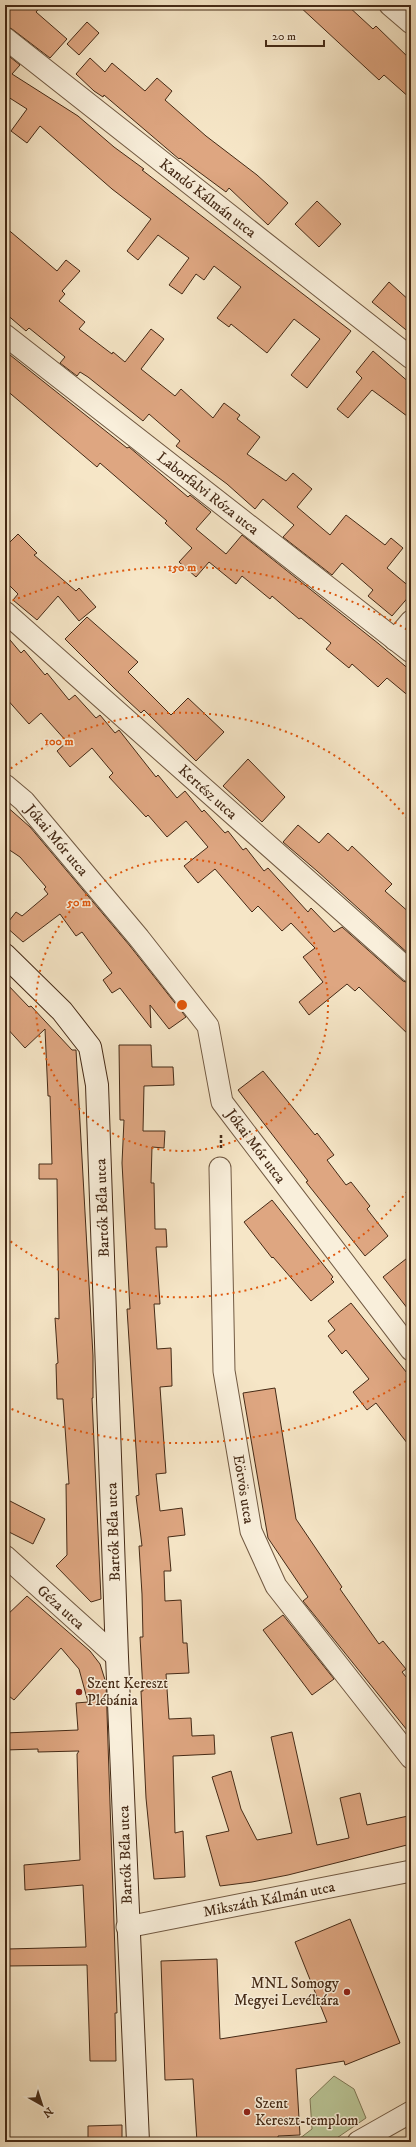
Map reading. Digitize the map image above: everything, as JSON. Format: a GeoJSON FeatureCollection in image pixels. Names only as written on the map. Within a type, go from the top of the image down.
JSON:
{"type":"FeatureCollection","features":[{"type":"Feature","properties":{"kind":"street"},"geometry":{"type":"LineString","coordinates":[[390,5],[411,23]]}},
{"type":"Feature","properties":{"kind":"street","name":"Kandó Kálmán utca"},"geometry":{"type":"LineString","coordinates":[[5,38],[411,358]]}},
{"type":"Feature","properties":{"kind":"street","name":"Laborfalvi Róza utca"},"geometry":{"type":"LineString","coordinates":[[5,335],[403,646]]}},
{"type":"Feature","properties":{"kind":"street","name":"Kertész utca"},"geometry":{"type":"LineString","coordinates":[[5,612],[411,972]]}},
{"type":"Feature","properties":{"kind":"street"},"geometry":{"type":"LineString","coordinates":[[403,646],[411,621]]}},
{"type":"Feature","properties":{"kind":"street","name":"Jókai Mór utca"},"geometry":{"type":"LineString","coordinates":[[5,785],[24,801],[139,938],[208,1026],[222,1102],[411,1350]]}},
{"type":"Feature","properties":{"kind":"street","name":"Bartók Béla utca"},"geometry":{"type":"LineString","coordinates":[[5,955],[62,1011],[90,1047],[97,1085],[127,1927],[138,2142]]}},
{"type":"Feature","properties":{"kind":"street","name":"Eötvös utca"},"geometry":{"type":"LineString","coordinates":[[220,1168],[224,1371],[251,1531],[276,1586],[411,1758]]}},
{"type":"Feature","properties":{"kind":"street","name":"Géza utca"},"geometry":{"type":"LineString","coordinates":[[5,1556],[117,1657]]}},
{"type":"Feature","properties":{"kind":"street","name":"Mikszáth Kálmán utca"},"geometry":{"type":"LineString","coordinates":[[127,1927],[411,1871]]}},
{"type":"Feature","properties":{"kind":"street"},"geometry":{"type":"LineString","coordinates":[[358,2142],[411,2112]]}},
{"type":"Feature","properties":{"kind":"green space"},"geometry":{"type":"Polygon","coordinates":[[[334,2076],[354,2089],[366,2118],[331,2142],[295,2142],[312,2129],[310,2099],[334,2076]]]}},
{"type":"Feature","properties":{"kind":"building"},"geometry":{"type":"Polygon","coordinates":[[[5,5],[42,5],[36,12],[67,39],[50,58],[12,29],[5,26],[5,5]]]}},
{"type":"Feature","properties":{"kind":"building"},"geometry":{"type":"Polygon","coordinates":[[[298,5],[347,5],[373,29],[376,26],[411,60],[411,99],[384,75],[379,80],[298,5]]]}},
{"type":"Feature","properties":{"kind":"building"},"geometry":{"type":"Polygon","coordinates":[[[87,22],[99,33],[79,55],[67,44],[87,22]]]}},
{"type":"Feature","properties":{"kind":"building"},"geometry":{"type":"Polygon","coordinates":[[[5,53],[20,65],[12,74],[78,116],[114,147],[144,169],[142,170],[351,331],[307,388],[291,375],[320,339],[294,319],[267,353],[231,324],[229,327],[217,318],[241,287],[214,266],[204,280],[196,274],[182,294],[169,285],[189,258],[158,235],[138,260],[127,251],[151,219],[112,189],[40,126],[27,143],[11,131],[27,109],[5,95],[5,53]]]}},
{"type":"Feature","properties":{"kind":"building"},"geometry":{"type":"Polygon","coordinates":[[[90,58],[105,72],[112,63],[145,91],[157,78],[172,91],[165,100],[206,136],[257,175],[288,203],[268,225],[229,188],[226,192],[180,158],[179,159],[104,95],[103,97],[94,91],[76,74],[90,58]]]}},
{"type":"Feature","properties":{"kind":"building"},"geometry":{"type":"Polygon","coordinates":[[[317,201],[341,224],[319,247],[295,224],[317,201]]]}},
{"type":"Feature","properties":{"kind":"building"},"geometry":{"type":"Polygon","coordinates":[[[5,227],[57,271],[66,260],[80,271],[62,291],[65,294],[59,301],[85,322],[79,329],[112,354],[113,352],[125,362],[151,329],[164,339],[141,369],[175,396],[181,389],[213,418],[224,403],[240,415],[237,419],[260,437],[247,454],[286,481],[293,473],[312,489],[297,507],[330,535],[346,515],[385,545],[391,538],[403,548],[387,568],[411,588],[411,594],[392,616],[368,596],[373,590],[342,563],[332,575],[283,537],[294,525],[263,499],[255,509],[227,484],[176,446],[180,441],[149,414],[143,421],[88,377],[80,372],[77,376],[60,363],[65,357],[29,328],[26,331],[5,313],[5,227]]]}},
{"type":"Feature","properties":{"kind":"building"},"geometry":{"type":"Polygon","coordinates":[[[389,282],[411,302],[411,334],[372,302],[389,282]]]}},
{"type":"Feature","properties":{"kind":"building"},"geometry":{"type":"Polygon","coordinates":[[[5,351],[127,448],[129,447],[188,497],[190,495],[211,512],[196,529],[226,554],[242,535],[411,671],[411,698],[387,678],[378,687],[352,664],[349,668],[326,649],[331,643],[272,596],[270,599],[242,576],[236,584],[209,562],[196,577],[179,562],[192,548],[165,523],[167,521],[100,463],[97,467],[5,389],[5,351]]]}},
{"type":"Feature","properties":{"kind":"building"},"geometry":{"type":"Polygon","coordinates":[[[373,351],[411,384],[411,419],[372,390],[348,418],[337,409],[362,378],[356,372],[373,351]]]}},
{"type":"Feature","properties":{"kind":"building"},"geometry":{"type":"Polygon","coordinates":[[[18,534],[37,553],[34,555],[76,591],[79,588],[96,607],[79,621],[58,596],[37,620],[13,600],[18,594],[5,581],[5,547],[18,534]]]}},
{"type":"Feature","properties":{"kind":"building"},"geometry":{"type":"Polygon","coordinates":[[[87,617],[138,662],[128,672],[171,715],[188,698],[224,732],[196,761],[144,710],[141,713],[114,688],[65,639],[87,617]]]}},
{"type":"Feature","properties":{"kind":"building"},"geometry":{"type":"Polygon","coordinates":[[[5,634],[21,653],[24,650],[45,675],[47,673],[69,700],[75,695],[96,718],[100,715],[115,733],[119,730],[156,777],[158,775],[177,798],[185,791],[202,812],[204,810],[225,833],[228,831],[243,850],[246,848],[264,871],[268,868],[308,912],[311,908],[334,932],[342,927],[403,981],[411,984],[411,1037],[359,987],[355,991],[347,984],[309,1015],[299,1002],[323,982],[303,957],[315,948],[291,923],[282,931],[258,906],[252,912],[215,869],[198,883],[184,866],[208,847],[186,821],[167,837],[148,815],[146,817],[109,777],[113,773],[92,748],[70,767],[57,751],[67,742],[41,713],[29,724],[5,697],[5,634]]]}},
{"type":"Feature","properties":{"kind":"building"},"geometry":{"type":"Polygon","coordinates":[[[248,759],[285,797],[262,822],[223,786],[248,759]]]}},
{"type":"Feature","properties":{"kind":"building"},"geometry":{"type":"Polygon","coordinates":[[[5,805],[30,827],[130,946],[186,1017],[169,1029],[150,1005],[151,1028],[120,988],[112,993],[103,980],[112,973],[82,932],[76,936],[60,914],[23,942],[5,926],[16,912],[22,916],[48,894],[44,889],[46,887],[20,857],[5,847],[5,805]]]}},
{"type":"Feature","properties":{"kind":"building"},"geometry":{"type":"Polygon","coordinates":[[[298,825],[319,843],[328,833],[348,851],[352,846],[392,884],[385,891],[411,914],[411,956],[283,842],[298,825]]]}},
{"type":"Feature","properties":{"kind":"building"},"geometry":{"type":"Polygon","coordinates":[[[5,982],[29,1007],[31,1006],[72,1050],[76,1050],[93,1356],[92,1398],[101,1599],[91,1602],[56,1566],[67,1555],[66,1484],[69,1484],[63,1399],[57,1399],[56,1364],[58,1363],[55,1318],[59,1319],[57,1179],[39,1179],[39,1164],[52,1164],[50,1096],[48,1096],[45,1029],[25,1048],[5,1026],[5,982]]]}},
{"type":"Feature","properties":{"kind":"building"},"geometry":{"type":"Polygon","coordinates":[[[119,1045],[151,1045],[152,1067],[173,1067],[174,1085],[144,1086],[143,1131],[165,1131],[164,1148],[152,1147],[151,1183],[154,1183],[155,1229],[166,1229],[167,1247],[156,1247],[160,1304],[154,1304],[157,1349],[171,1348],[172,1386],[160,1387],[166,1473],[156,1474],[160,1511],[182,1508],[185,1535],[168,1537],[171,1571],[164,1571],[165,1601],[181,1600],[183,1643],[187,1643],[189,1673],[166,1674],[169,1719],[191,1718],[192,1736],[214,1735],[215,1754],[173,1756],[175,1833],[183,1831],[185,1877],[154,1879],[146,1798],[141,1691],[143,1691],[140,1637],[143,1637],[139,1546],[142,1546],[136,1496],[139,1495],[127,1309],[130,1309],[122,1163],[124,1120],[120,1120],[119,1045]]]}},
{"type":"Feature","properties":{"kind":"building"},"geometry":{"type":"Polygon","coordinates":[[[263,1071],[315,1135],[317,1133],[334,1155],[327,1160],[346,1185],[351,1182],[370,1206],[367,1209],[388,1236],[365,1256],[306,1182],[308,1181],[238,1090],[263,1071]]]}},
{"type":"Feature","properties":{"kind":"building"},"geometry":{"type":"Polygon","coordinates":[[[272,1200],[333,1277],[331,1279],[334,1282],[311,1301],[273,1257],[272,1258],[244,1222],[272,1200]]]}},
{"type":"Feature","properties":{"kind":"building"},"geometry":{"type":"Polygon","coordinates":[[[411,1255],[411,1313],[383,1277],[411,1255]]]}},
{"type":"Feature","properties":{"kind":"building"},"geometry":{"type":"Polygon","coordinates":[[[351,1303],[411,1378],[411,1448],[376,1403],[367,1410],[353,1392],[369,1379],[346,1350],[342,1354],[328,1336],[335,1330],[328,1321],[351,1303]]]}},
{"type":"Feature","properties":{"kind":"building"},"geometry":{"type":"Polygon","coordinates":[[[275,1388],[296,1519],[342,1587],[340,1589],[379,1644],[383,1641],[406,1669],[402,1672],[411,1683],[411,1735],[303,1601],[308,1597],[268,1538],[243,1393],[275,1388]]]}},
{"type":"Feature","properties":{"kind":"building"},"geometry":{"type":"Polygon","coordinates":[[[10,1501],[45,1519],[33,1544],[5,1530],[5,1511],[10,1501]]]}},
{"type":"Feature","properties":{"kind":"building"},"geometry":{"type":"Polygon","coordinates":[[[27,1596],[90,1651],[100,1664],[106,1683],[117,2013],[115,2013],[116,2061],[90,2061],[87,1965],[7,1966],[7,1949],[86,1947],[83,1885],[25,1890],[24,1865],[80,1860],[77,1754],[79,1751],[38,1752],[38,1749],[5,1750],[5,1733],[78,1730],[76,1703],[88,1702],[79,1669],[61,1648],[14,1700],[5,1693],[5,1617],[27,1596]]]}},
{"type":"Feature","properties":{"kind":"building"},"geometry":{"type":"Polygon","coordinates":[[[283,1615],[334,1679],[312,1695],[263,1630],[283,1615]]]}},
{"type":"Feature","properties":{"kind":"building"},"geometry":{"type":"Polygon","coordinates":[[[292,1732],[317,1845],[349,1838],[340,1798],[360,1793],[367,1825],[408,1816],[411,1828],[411,1844],[288,1875],[220,1886],[206,1836],[229,1831],[212,1777],[231,1771],[241,1809],[257,1840],[292,1833],[271,1737],[292,1732]]]}},
{"type":"Feature","properties":{"kind":"building","name":"MNL Somogy Megyei Levéltára"},"geometry":{"type":"Polygon","coordinates":[[[350,1919],[400,2043],[345,2065],[344,2061],[296,2069],[300,2135],[278,2136],[278,2142],[197,2142],[193,2079],[165,2080],[161,1961],[217,1959],[220,2039],[327,2022],[295,1942],[350,1919]]]}},
{"type":"Feature","properties":{"kind":"building"},"geometry":{"type":"Polygon","coordinates":[[[122,2125],[122,2142],[88,2142],[88,2126],[122,2125]]]}},
{"type":"Feature","properties":{"kind":"place","name":"Szent Kereszt Plébánia"},"geometry":{"type":"Point","coordinates":[79,1692]}},
{"type":"Feature","properties":{"kind":"place","name":"MNL Somogy Megyei Levéltára"},"geometry":{"type":"Point","coordinates":[347,1992]}},
{"type":"Feature","properties":{"kind":"place","name":"Szent Kereszt-templom"},"geometry":{"type":"Point","coordinates":[247,2112]}}]}
